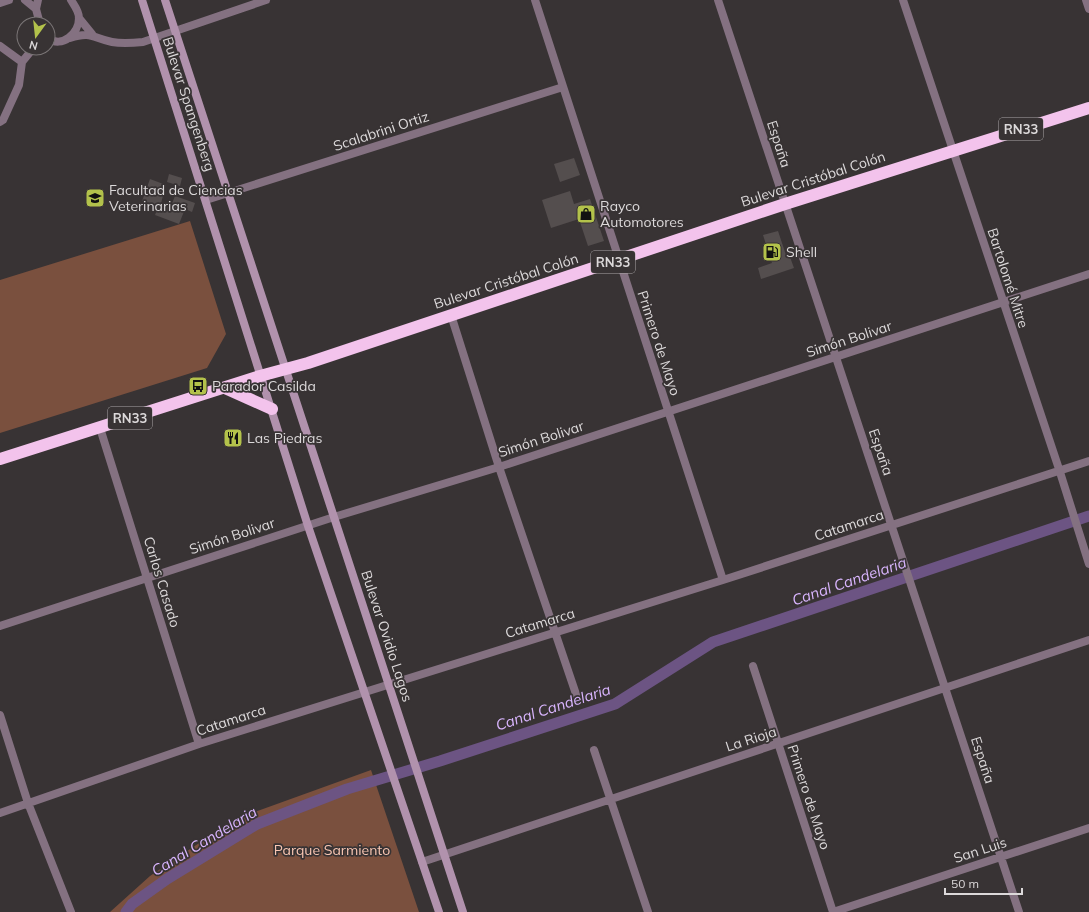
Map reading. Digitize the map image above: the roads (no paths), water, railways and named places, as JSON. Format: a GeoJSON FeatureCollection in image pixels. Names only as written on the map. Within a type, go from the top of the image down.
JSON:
{"type":"FeatureCollection","features":[{"type":"Feature","properties":{"kind":"highway","name":"Bulevar Cristóbal Colón"},"geometry":{"type":"LineString","coordinates":[[0,459],[285,368],[308,363],[785,204],[952,150],[1089,108]]}},
{"type":"Feature","properties":{"kind":"highway"},"geometry":{"type":"LineString","coordinates":[[225,388],[272,409]]}},
{"type":"Feature","properties":{"kind":"main road","name":"Bulevar Spangenberg"},"geometry":{"type":"LineString","coordinates":[[142,0],[260,376]]}},
{"type":"Feature","properties":{"kind":"main road","name":"Bulevar Spangenberg"},"geometry":{"type":"LineString","coordinates":[[165,0],[285,368]]}},
{"type":"Feature","properties":{"kind":"main road","name":"Bulevar Ovidio Lagos"},"geometry":{"type":"LineString","coordinates":[[285,368],[463,912]]}},
{"type":"Feature","properties":{"kind":"main road"},"geometry":{"type":"LineString","coordinates":[[260,376],[272,409],[308,526],[439,912]]}},
{"type":"Feature","properties":{"kind":"street"},"geometry":{"type":"LineString","coordinates":[[0,3],[9,0]]}},
{"type":"Feature","properties":{"kind":"street"},"geometry":{"type":"LineString","coordinates":[[25,0],[36,9]]}},
{"type":"Feature","properties":{"kind":"street"},"geometry":{"type":"LineString","coordinates":[[38,0],[36,9],[38,16]]}},
{"type":"Feature","properties":{"kind":"street"},"geometry":{"type":"LineString","coordinates":[[71,0],[77,10],[79,18],[92,34]]}},
{"type":"Feature","properties":{"kind":"street"},"geometry":{"type":"LineString","coordinates":[[56,43],[81,35],[92,34],[110,41],[128,44],[144,42],[266,0]]}},
{"type":"Feature","properties":{"kind":"street","name":"Primero de Mayo"},"geometry":{"type":"LineString","coordinates":[[535,0],[618,260],[723,580]]}},
{"type":"Feature","properties":{"kind":"street","name":"España"},"geometry":{"type":"LineString","coordinates":[[718,0],[835,357],[904,559],[1019,912]]}},
{"type":"Feature","properties":{"kind":"street","name":"Bartolomé Mitre"},"geometry":{"type":"LineString","coordinates":[[903,0],[1002,303],[1059,469],[1089,564]]}},
{"type":"Feature","properties":{"kind":"street"},"geometry":{"type":"LineString","coordinates":[[1086,0],[1089,9]]}},
{"type":"Feature","properties":{"kind":"street"},"geometry":{"type":"LineString","coordinates":[[70,38],[76,29],[79,18]]}},
{"type":"Feature","properties":{"kind":"street"},"geometry":{"type":"LineString","coordinates":[[56,40],[61,41]]}},
{"type":"Feature","properties":{"kind":"street"},"geometry":{"type":"LineString","coordinates":[[0,46],[22,62]]}},
{"type":"Feature","properties":{"kind":"street"},"geometry":{"type":"LineString","coordinates":[[0,122],[3,120],[19,85],[22,62],[27,56]]}},
{"type":"Feature","properties":{"kind":"street","name":"Scalabrini Ortiz"},"geometry":{"type":"LineString","coordinates":[[206,200],[563,87]]}},
{"type":"Feature","properties":{"kind":"street","name":"Simón Bolivar"},"geometry":{"type":"LineString","coordinates":[[0,626],[334,517],[499,467],[1089,274]]}},
{"type":"Feature","properties":{"kind":"street"},"geometry":{"type":"LineString","coordinates":[[451,315],[499,467],[578,700]]}},
{"type":"Feature","properties":{"kind":"street","name":"Carlos Casado"},"geometry":{"type":"LineString","coordinates":[[100,428],[199,744]]}},
{"type":"Feature","properties":{"kind":"street","name":"Catamarca"},"geometry":{"type":"LineString","coordinates":[[0,813],[199,744],[364,691],[723,580],[1059,469],[1089,461]]}},
{"type":"Feature","properties":{"kind":"street","name":"La Rioja"},"geometry":{"type":"LineString","coordinates":[[422,862],[1089,640]]}},
{"type":"Feature","properties":{"kind":"street","name":"Primero de Mayo"},"geometry":{"type":"LineString","coordinates":[[753,666],[833,912]]}},
{"type":"Feature","properties":{"kind":"street"},"geometry":{"type":"LineString","coordinates":[[0,715],[28,803],[71,912]]}},
{"type":"Feature","properties":{"kind":"street"},"geometry":{"type":"LineString","coordinates":[[594,750],[648,912]]}},
{"type":"Feature","properties":{"kind":"street","name":"San Luis"},"geometry":{"type":"LineString","coordinates":[[833,912],[1089,828]]}},
{"type":"Feature","properties":{"kind":"waterway","name":"Canal Candelaria"},"geometry":{"type":"LineString","coordinates":[[126,912],[132,904],[167,879],[257,824],[347,789],[440,761],[615,704],[713,642],[1089,516]]}},
{"type":"Feature","properties":{"kind":"place","name":"Facultad de Ciencias Veterinarias"},"geometry":{"type":"Point","coordinates":[95,198]}},
{"type":"Feature","properties":{"kind":"place","name":"Rayco Automotores"},"geometry":{"type":"Point","coordinates":[586,214]}},
{"type":"Feature","properties":{"kind":"place","name":"Shell"},"geometry":{"type":"Point","coordinates":[772,252]}},
{"type":"Feature","properties":{"kind":"place","name":"Parador Casilda"},"geometry":{"type":"Point","coordinates":[198,386]}},
{"type":"Feature","properties":{"kind":"place","name":"Las Piedras"},"geometry":{"type":"Point","coordinates":[233,438]}},
{"type":"Feature","properties":{"kind":"park label","name":"Parque Sarmiento"},"geometry":{"type":"Point","coordinates":[332,850]}}]}
